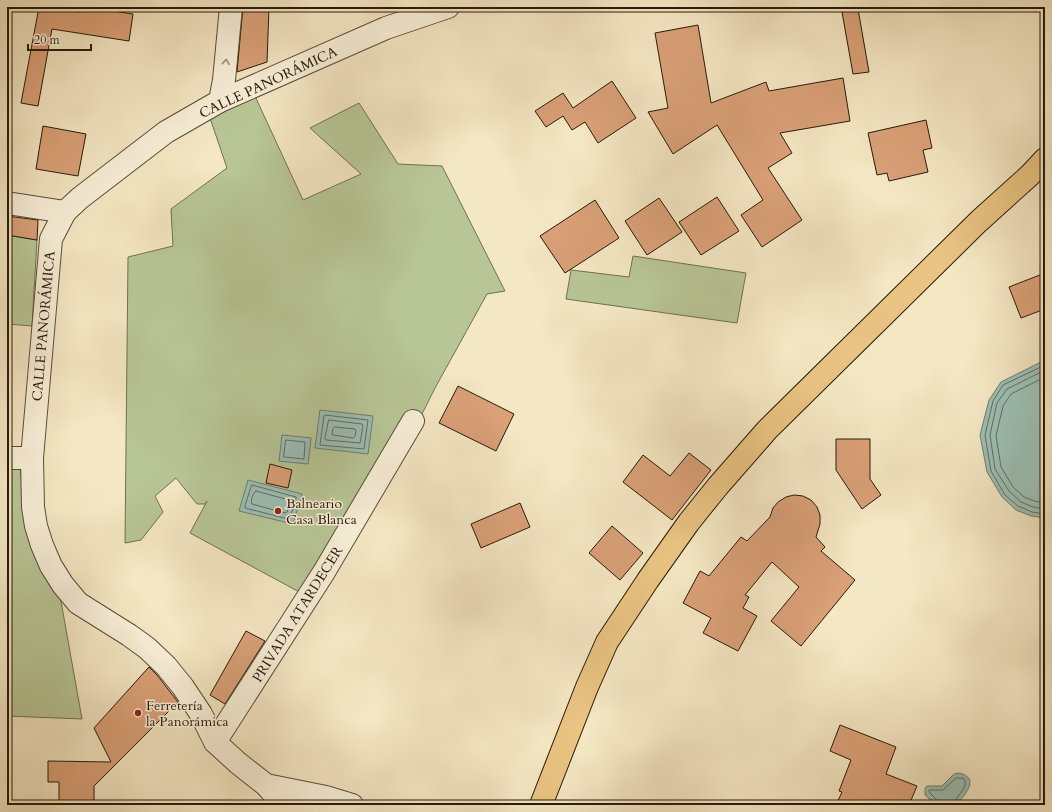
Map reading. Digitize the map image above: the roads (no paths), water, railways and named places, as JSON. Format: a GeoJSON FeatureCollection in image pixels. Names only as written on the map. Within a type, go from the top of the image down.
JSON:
{"type":"FeatureCollection","features":[{"type":"Feature","properties":{"kind":"main road"},"geometry":{"type":"LineString","coordinates":[[542,805],[586,687],[607,642],[689,522],[767,430],[978,222],[1030,175],[1045,159]]}},
{"type":"Feature","properties":{"kind":"street"},"geometry":{"type":"LineString","coordinates":[[220,101],[224,80],[231,7]]}},
{"type":"Feature","properties":{"kind":"street","name":"CALLE PANORÁMICA"},"geometry":{"type":"LineString","coordinates":[[266,785],[238,764],[215,742],[201,714],[183,687],[166,666],[147,648],[129,635],[78,603],[63,585],[51,566],[42,545],[36,526],[33,507],[32,458],[50,239],[65,212],[80,198],[166,132],[220,101],[386,28],[448,7]]}},
{"type":"Feature","properties":{"kind":"street"},"geometry":{"type":"LineString","coordinates":[[7,203],[65,212]]}},
{"type":"Feature","properties":{"kind":"street","name":"PRIVADA ATARDECER"},"geometry":{"type":"LineString","coordinates":[[215,742],[324,572],[413,422]]}},
{"type":"Feature","properties":{"kind":"street"},"geometry":{"type":"LineString","coordinates":[[7,458],[32,458]]}},
{"type":"Feature","properties":{"kind":"street"},"geometry":{"type":"LineString","coordinates":[[266,785],[283,805]]}},
{"type":"Feature","properties":{"kind":"street"},"geometry":{"type":"LineString","coordinates":[[266,785],[326,797],[352,805]]}},
{"type":"Feature","properties":{"kind":"water"},"geometry":{"type":"Polygon","coordinates":[[[1045,360],[1045,518],[1031,516],[1016,510],[1002,497],[987,472],[980,435],[989,400],[1001,382],[1045,360]]]}},
{"type":"Feature","properties":{"kind":"water"},"geometry":{"type":"Polygon","coordinates":[[[320,410],[373,416],[368,454],[315,448],[320,410]]]}},
{"type":"Feature","properties":{"kind":"water"},"geometry":{"type":"Polygon","coordinates":[[[282,435],[311,438],[308,464],[279,461],[282,435]]]}},
{"type":"Feature","properties":{"kind":"water"},"geometry":{"type":"Polygon","coordinates":[[[248,480],[302,494],[293,524],[239,511],[248,480]]]}},
{"type":"Feature","properties":{"kind":"water"},"geometry":{"type":"Polygon","coordinates":[[[959,773],[966,775],[970,783],[967,792],[957,805],[936,805],[925,795],[925,788],[927,786],[942,786],[954,774],[959,773]]]}},
{"type":"Feature","properties":{"kind":"place","name":"Balneario Casa Blanca"},"geometry":{"type":"Point","coordinates":[278,511]}},
{"type":"Feature","properties":{"kind":"place","name":"Ferretería la Panorámica"},"geometry":{"type":"Point","coordinates":[138,713]}}]}
